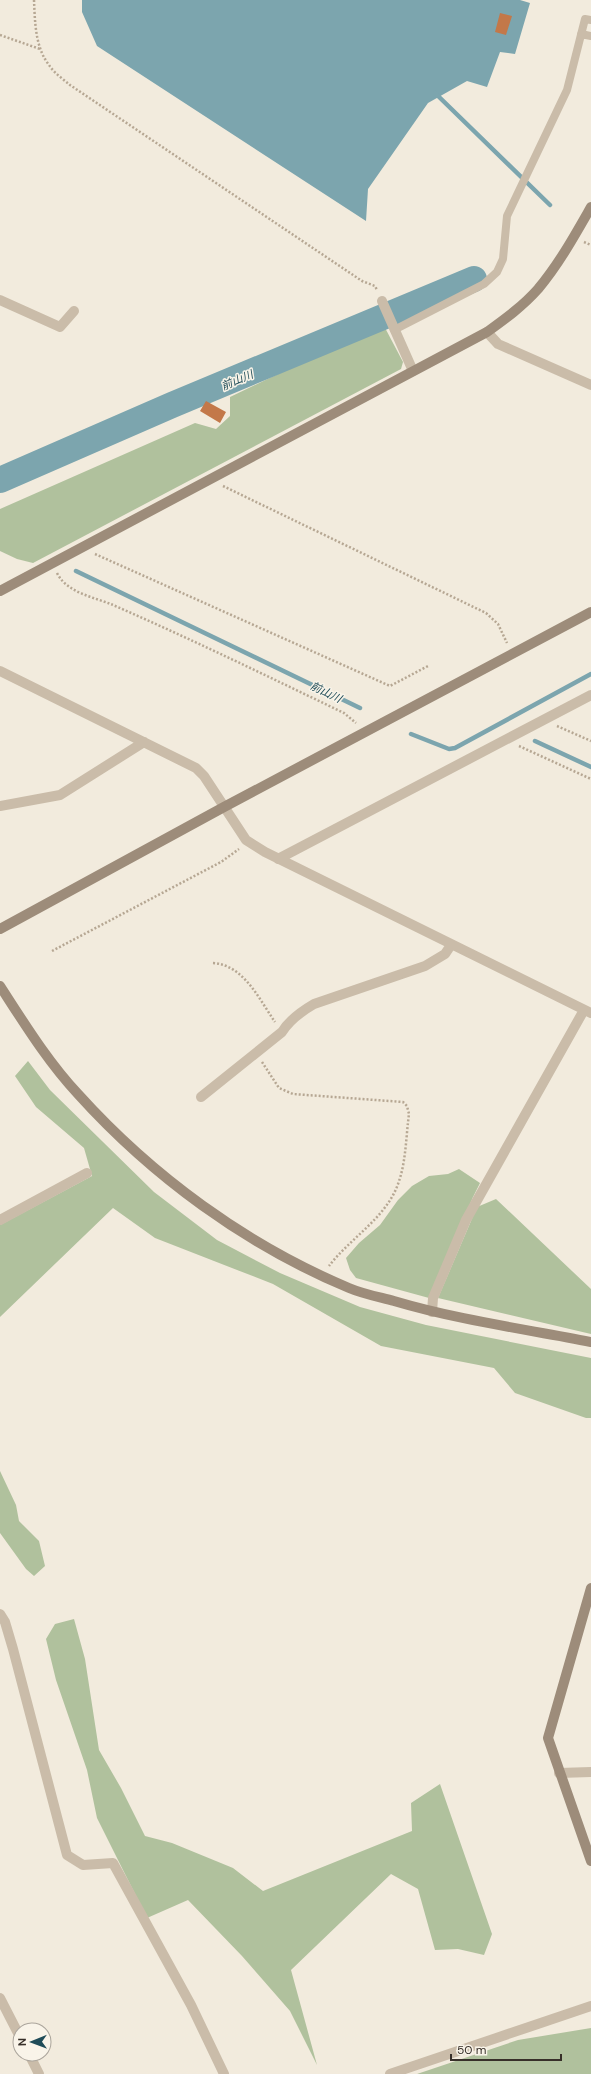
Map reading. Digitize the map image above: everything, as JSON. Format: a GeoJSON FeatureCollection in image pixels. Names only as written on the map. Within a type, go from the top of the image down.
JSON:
{"type":"FeatureCollection","features":[{"type":"Feature","properties":{"kind":"street"},"geometry":{"type":"LineString","coordinates":[[0,591],[486,332],[513,313],[537,290],[557,265],[591,207]]}},
{"type":"Feature","properties":{"kind":"street"},"geometry":{"type":"LineString","coordinates":[[0,300],[60,327],[74,311]]}},
{"type":"Feature","properties":{"kind":"street"},"geometry":{"type":"LineString","coordinates":[[382,301],[413,371]]}},
{"type":"Feature","properties":{"kind":"street"},"geometry":{"type":"LineString","coordinates":[[486,332],[498,344],[591,386]]}},
{"type":"Feature","properties":{"kind":"street"},"geometry":{"type":"LineString","coordinates":[[0,929],[224,807],[591,612]]}},
{"type":"Feature","properties":{"kind":"street"},"geometry":{"type":"LineString","coordinates":[[0,671],[196,768],[204,776],[246,840],[278,858],[451,945],[588,1011],[466,1220],[433,1298],[432,1312]]}},
{"type":"Feature","properties":{"kind":"street"},"geometry":{"type":"LineString","coordinates":[[278,858],[591,695]]}},
{"type":"Feature","properties":{"kind":"street"},"geometry":{"type":"LineString","coordinates":[[0,806],[60,795],[144,742]]}},
{"type":"Feature","properties":{"kind":"street"},"geometry":{"type":"LineString","coordinates":[[201,1097],[256,1053],[302,1011],[314,1004],[425,966],[445,954],[451,945]]}},
{"type":"Feature","properties":{"kind":"street"},"geometry":{"type":"LineString","coordinates":[[0,986],[35,1039],[77,1093],[124,1142],[224,1221],[279,1254],[350,1288],[432,1312],[591,1342]]}},
{"type":"Feature","properties":{"kind":"street"},"geometry":{"type":"LineString","coordinates":[[0,1220],[87,1173]]}},
{"type":"Feature","properties":{"kind":"street"},"geometry":{"type":"LineString","coordinates":[[591,1588],[548,1738],[591,1861]]}},
{"type":"Feature","properties":{"kind":"street"},"geometry":{"type":"LineString","coordinates":[[0,1614],[5,1622],[13,1649],[67,1855],[83,1865],[113,1863],[190,2005],[224,2074]]}},
{"type":"Feature","properties":{"kind":"street"},"geometry":{"type":"LineString","coordinates":[[559,1773],[591,1772]]}},
{"type":"Feature","properties":{"kind":"street"},"geometry":{"type":"LineString","coordinates":[[0,1998],[12,2022]]}},
{"type":"Feature","properties":{"kind":"street"},"geometry":{"type":"LineString","coordinates":[[390,2074],[591,2006]]}},
{"type":"Feature","properties":{"kind":"street"},"geometry":{"type":"LineString","coordinates":[[33,2062],[39,2074]]}},
{"type":"Feature","properties":{"kind":"lane"},"geometry":{"type":"LineString","coordinates":[[393,326],[484,284],[497,272],[503,259],[507,216],[567,90],[585,20],[591,20]]}},
{"type":"Feature","properties":{"kind":"lane"},"geometry":{"type":"LineString","coordinates":[[581,34],[591,36]]}},
{"type":"Feature","properties":{"kind":"path"},"geometry":{"type":"LineString","coordinates":[[34,0],[34,21],[40,49],[50,66],[70,85],[362,281],[375,286],[382,301]]}},
{"type":"Feature","properties":{"kind":"path"},"geometry":{"type":"LineString","coordinates":[[0,35],[40,49]]}},
{"type":"Feature","properties":{"kind":"path"},"geometry":{"type":"LineString","coordinates":[[215,476],[220,484],[229,490],[486,612],[498,624],[513,654]]}},
{"type":"Feature","properties":{"kind":"path"},"geometry":{"type":"LineString","coordinates":[[88,544],[93,552],[103,559],[390,686],[428,666]]}},
{"type":"Feature","properties":{"kind":"path"},"geometry":{"type":"LineString","coordinates":[[52,563],[60,578],[79,593],[107,602],[165,627],[344,713],[357,724],[362,734]]}},
{"type":"Feature","properties":{"kind":"path"},"geometry":{"type":"LineString","coordinates":[[545,719],[547,722],[591,741]]}},
{"type":"Feature","properties":{"kind":"path"},"geometry":{"type":"LineString","coordinates":[[507,739],[514,744],[591,779]]}},
{"type":"Feature","properties":{"kind":"path"},"geometry":{"type":"LineString","coordinates":[[52,951],[221,862],[238,851],[246,840]]}},
{"type":"Feature","properties":{"kind":"path"},"geometry":{"type":"LineString","coordinates":[[213,963],[224,965],[243,976],[277,1024],[284,1029]]}},
{"type":"Feature","properties":{"kind":"path"},"geometry":{"type":"LineString","coordinates":[[256,1053],[279,1088],[293,1094],[403,1102],[407,1106],[409,1114],[400,1180],[395,1193],[384,1210],[331,1264],[324,1276]]}},
{"type":"Feature","properties":{"kind":"green space"},"geometry":{"type":"Polygon","coordinates":[[[383,324],[403,362],[401,369],[33,563],[17,559],[0,551],[0,509],[195,423],[216,429],[230,416],[230,397],[383,324]]]}},
{"type":"Feature","properties":{"kind":"green space"},"geometry":{"type":"Polygon","coordinates":[[[28,1061],[50,1090],[154,1192],[217,1240],[280,1273],[360,1307],[426,1325],[591,1358],[591,1418],[586,1418],[515,1393],[494,1368],[381,1346],[273,1284],[155,1238],[113,1208],[0,1317],[0,1225],[92,1176],[84,1148],[36,1107],[15,1076],[28,1061]]]}},
{"type":"Feature","properties":{"kind":"green space"},"geometry":{"type":"Polygon","coordinates":[[[459,1169],[480,1183],[429,1298],[356,1278],[350,1270],[346,1258],[359,1243],[380,1225],[398,1200],[412,1186],[429,1176],[448,1174],[459,1169]]]}},
{"type":"Feature","properties":{"kind":"green space"},"geometry":{"type":"Polygon","coordinates":[[[496,1199],[591,1289],[591,1334],[438,1298],[477,1207],[496,1199]]]}},
{"type":"Feature","properties":{"kind":"green space"},"geometry":{"type":"Polygon","coordinates":[[[0,1471],[16,1505],[19,1521],[39,1541],[45,1566],[34,1576],[26,1569],[0,1533],[0,1471]]]}},
{"type":"Feature","properties":{"kind":"green space"},"geometry":{"type":"Polygon","coordinates":[[[74,1619],[85,1659],[99,1750],[121,1788],[145,1836],[172,1843],[233,1868],[263,1891],[412,1831],[411,1803],[440,1784],[492,1934],[484,1955],[458,1949],[435,1950],[418,1889],[391,1874],[291,1970],[317,2065],[290,2011],[242,1956],[188,1900],[147,1918],[97,1818],[87,1770],[56,1680],[46,1639],[55,1624],[74,1619]]]}},
{"type":"Feature","properties":{"kind":"green space"},"geometry":{"type":"Polygon","coordinates":[[[591,2028],[591,2074],[417,2074],[518,2040],[591,2028]]]}},
{"type":"Feature","properties":{"kind":"water"},"geometry":{"type":"Polygon","coordinates":[[[82,0],[520,0],[530,3],[515,54],[500,52],[487,87],[467,81],[428,103],[368,189],[366,221],[97,46],[82,12],[82,0]]]}},
{"type":"Feature","properties":{"kind":"building"},"geometry":{"type":"Polygon","coordinates":[[[500,13],[512,16],[506,35],[495,32],[500,13]]]}},
{"type":"Feature","properties":{"kind":"building"},"geometry":{"type":"Polygon","coordinates":[[[206,401],[226,412],[220,423],[200,411],[206,401]]]}},
{"type":"Feature","properties":{"kind":"waterway"},"geometry":{"type":"LineString","coordinates":[[435,93],[550,205]]}},
{"type":"Feature","properties":{"kind":"waterway","name":"前山川"},"geometry":{"type":"LineString","coordinates":[[0,480],[172,405],[474,279]]}},
{"type":"Feature","properties":{"kind":"waterway","name":"前山川"},"geometry":{"type":"LineString","coordinates":[[76,571],[360,708]]}},
{"type":"Feature","properties":{"kind":"waterway","name":"前山川"},"geometry":{"type":"LineString","coordinates":[[411,734],[449,749],[455,748],[591,674]]}},
{"type":"Feature","properties":{"kind":"waterway"},"geometry":{"type":"LineString","coordinates":[[535,741],[591,767]]}}]}
